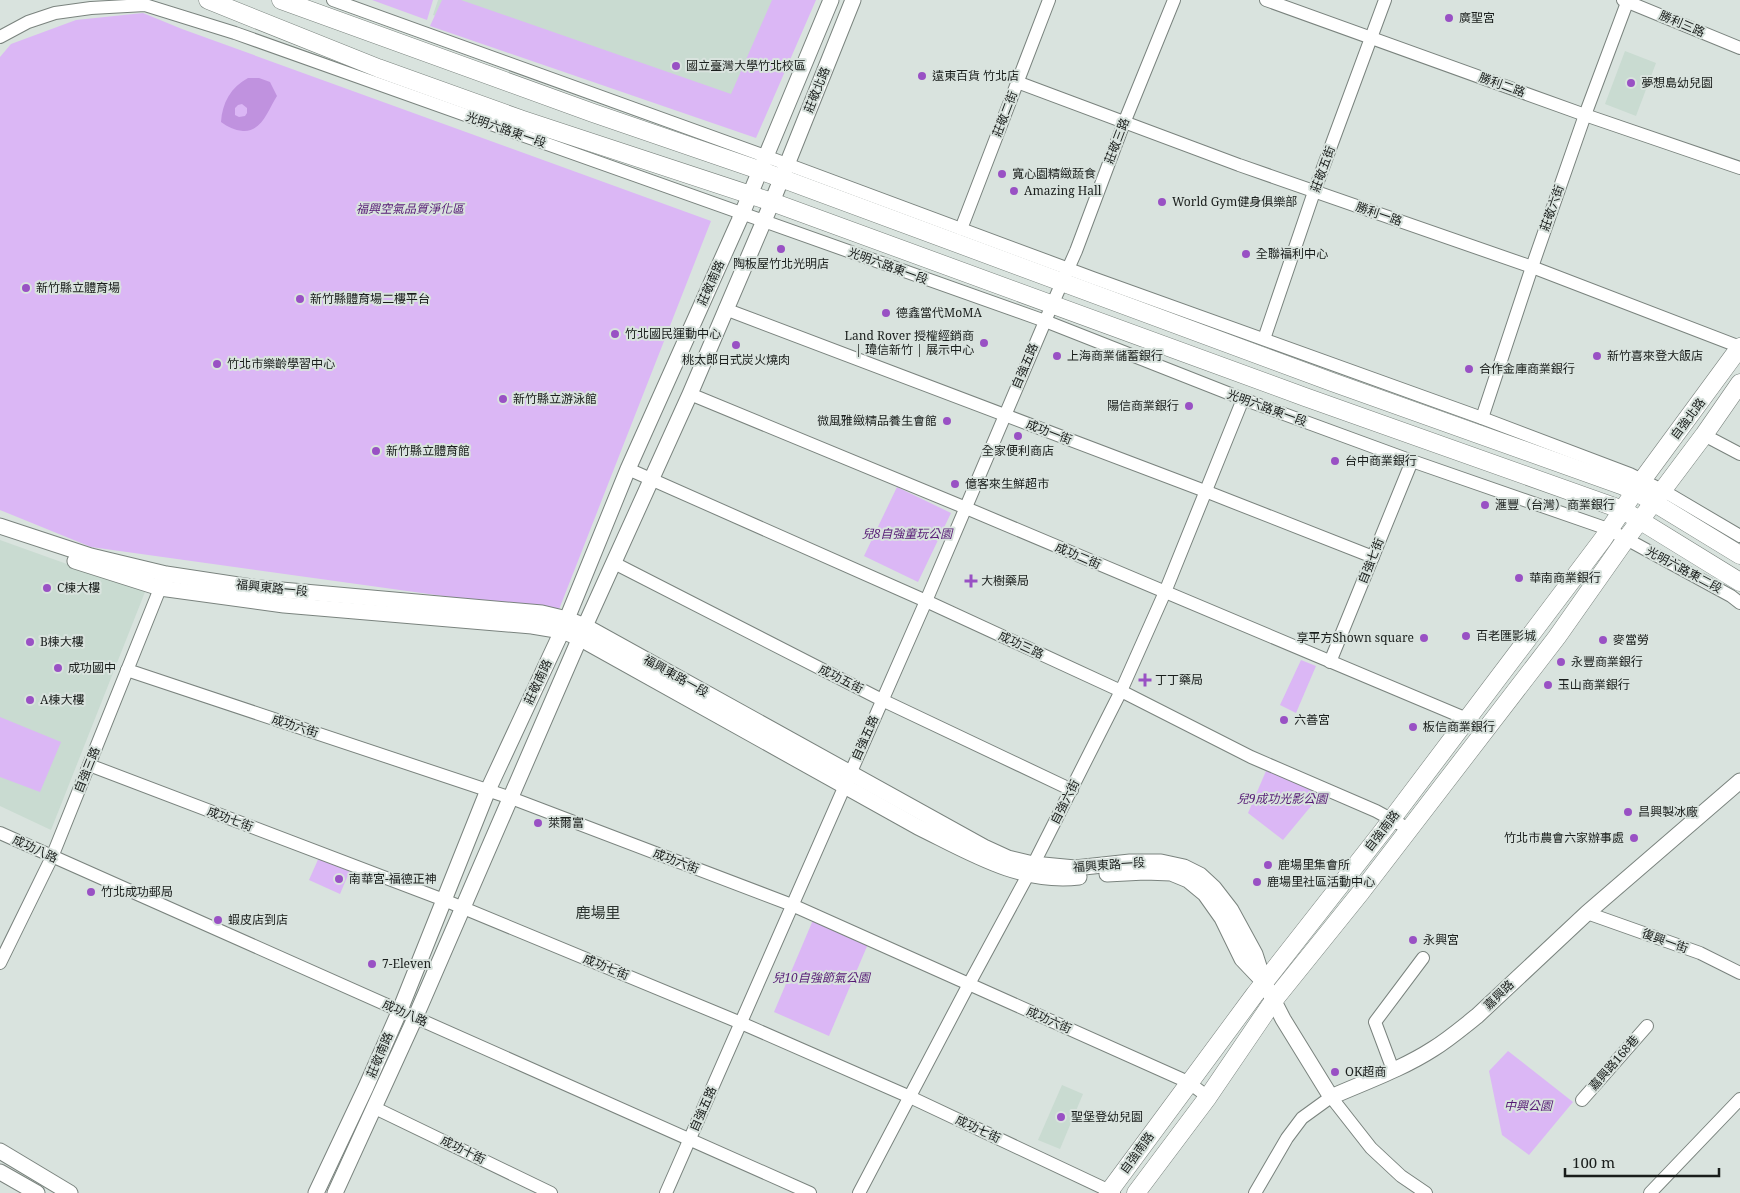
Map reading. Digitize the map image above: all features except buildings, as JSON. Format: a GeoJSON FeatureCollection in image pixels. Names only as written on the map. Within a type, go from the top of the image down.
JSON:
{"type":"FeatureCollection","features":[{"type":"Feature","properties":{"kind":"main road","name":"光明六路東一段"},"geometry":{"type":"LineString","coordinates":[[208,0],[378,68],[520,119],[750,194],[1305,397],[1623,510],[1640,520]]}},
{"type":"Feature","properties":{"kind":"main road"},"geometry":{"type":"LineString","coordinates":[[281,0],[584,110],[762,163],[1065,275],[1332,382],[1639,485],[1658,496],[1740,555]]}},
{"type":"Feature","properties":{"kind":"main road","name":"自強北路"},"geometry":{"type":"LineString","coordinates":[[1639,485],[1740,347]]}},
{"type":"Feature","properties":{"kind":"main road","name":"自強北路"},"geometry":{"type":"LineString","coordinates":[[1658,496],[1740,383]]}},
{"type":"Feature","properties":{"kind":"main road","name":"自強南路"},"geometry":{"type":"LineString","coordinates":[[1110,1192],[1188,1082],[1467,719],[1603,538],[1639,485]]}},
{"type":"Feature","properties":{"kind":"main road","name":"自強南路"},"geometry":{"type":"LineString","coordinates":[[1136,1193],[1208,1097],[1274,1000],[1361,892],[1557,638],[1658,496]]}},
{"type":"Feature","properties":{"kind":"main road","name":"光明六路東二段"},"geometry":{"type":"LineString","coordinates":[[1640,520],[1740,582]]}},
{"type":"Feature","properties":{"kind":"street"},"geometry":{"type":"LineString","coordinates":[[333,0],[762,163]]}},
{"type":"Feature","properties":{"kind":"street","name":"莊敬北路"},"geometry":{"type":"LineString","coordinates":[[762,163],[831,0]]}},
{"type":"Feature","properties":{"kind":"street","name":"莊敬北路"},"geometry":{"type":"LineString","coordinates":[[784,172],[853,0]]}},
{"type":"Feature","properties":{"kind":"street","name":"莊敬二街"},"geometry":{"type":"LineString","coordinates":[[961,229],[1049,0]]}},
{"type":"Feature","properties":{"kind":"street","name":"莊敬三路"},"geometry":{"type":"LineString","coordinates":[[1065,275],[1174,0]]}},
{"type":"Feature","properties":{"kind":"street","name":"勝利二路"},"geometry":{"type":"LineString","coordinates":[[1266,0],[1584,115],[1740,168]]}},
{"type":"Feature","properties":{"kind":"street","name":"莊敬五街"},"geometry":{"type":"LineString","coordinates":[[1264,339],[1314,192],[1385,0]]}},
{"type":"Feature","properties":{"kind":"street","name":"勝利三路"},"geometry":{"type":"LineString","coordinates":[[1626,0],[1740,48]]}},
{"type":"Feature","properties":{"kind":"street","name":"莊敬六街"},"geometry":{"type":"LineString","coordinates":[[1482,418],[1584,115],[1626,0]]}},
{"type":"Feature","properties":{"kind":"street","name":"光明六路東一段"},"geometry":{"type":"LineString","coordinates":[[0,37],[28,22],[55,13],[91,8],[145,5],[235,34],[1045,322],[1243,399],[1412,461],[1608,529],[1626,539]]}},
{"type":"Feature","properties":{"kind":"street"},"geometry":{"type":"LineString","coordinates":[[378,68],[404,94]]}},
{"type":"Feature","properties":{"kind":"street","name":"勝利一路"},"geometry":{"type":"LineString","coordinates":[[1017,82],[1314,192],[1532,267],[1740,347]]}},
{"type":"Feature","properties":{"kind":"street","name":"莊敬南路"},"geometry":{"type":"LineString","coordinates":[[316,1193],[360,1101],[400,1010],[488,790],[564,625],[628,469],[742,213],[762,163]]}},
{"type":"Feature","properties":{"kind":"street"},"geometry":{"type":"LineString","coordinates":[[784,172],[961,229],[1065,275],[1264,339],[1482,418],[1639,485]]}},
{"type":"Feature","properties":{"kind":"street","name":"莊敬南路"},"geometry":{"type":"LineString","coordinates":[[339,1192],[582,632],[690,394],[784,172]]}},
{"type":"Feature","properties":{"kind":"street","name":"自強五路"},"geometry":{"type":"LineString","coordinates":[[666,1193],[926,601],[1065,275]]}},
{"type":"Feature","properties":{"kind":"street","name":"成功一街"},"geometry":{"type":"LineString","coordinates":[[725,309],[1373,556]]}},
{"type":"Feature","properties":{"kind":"street","name":"成功二街"},"geometry":{"type":"LineString","coordinates":[[690,394],[1467,719]]}},
{"type":"Feature","properties":{"kind":"street","name":"自強六街"},"geometry":{"type":"LineString","coordinates":[[859,1193],[1031,870],[1121,691],[1165,592],[1243,399]]}},
{"type":"Feature","properties":{"kind":"street"},"geometry":{"type":"LineString","coordinates":[[1704,435],[1740,454]]}},
{"type":"Feature","properties":{"kind":"street","name":"自強七街"},"geometry":{"type":"LineString","coordinates":[[1330,662],[1412,461]]}},
{"type":"Feature","properties":{"kind":"street","name":"成功三路"},"geometry":{"type":"LineString","coordinates":[[628,469],[926,601],[1121,691],[1250,757],[1376,811],[1409,828]]}},
{"type":"Feature","properties":{"kind":"street"},"geometry":{"type":"LineString","coordinates":[[1658,496],[1740,536]]}},
{"type":"Feature","properties":{"kind":"street","name":"福興東路一段"},"geometry":{"type":"LineString","coordinates":[[0,526],[163,581]]}},
{"type":"Feature","properties":{"kind":"street","name":"福興東路一段"},"geometry":{"type":"LineString","coordinates":[[0,536],[163,581],[284,605],[532,626],[564,625],[582,632],[847,780],[1031,870],[1075,868],[1130,862],[1161,862],[1184,867],[1200,875],[1214,888],[1231,910],[1255,954],[1264,982],[1283,1019],[1331,1097]]}},
{"type":"Feature","properties":{"kind":"street","name":"光明六路東二段"},"geometry":{"type":"LineString","coordinates":[[1626,539],[1731,596],[1740,603]]}},
{"type":"Feature","properties":{"kind":"street","name":"成功五街"},"geometry":{"type":"LineString","coordinates":[[614,563],[882,700],[1072,790]]}},
{"type":"Feature","properties":{"kind":"street","name":"自強三路"},"geometry":{"type":"LineString","coordinates":[[0,962],[52,857],[163,581]]}},
{"type":"Feature","properties":{"kind":"street","name":"成功六街"},"geometry":{"type":"LineString","coordinates":[[127,670],[511,798],[792,905],[1188,1082],[1208,1097]]}},
{"type":"Feature","properties":{"kind":"street","name":"成功七街"},"geometry":{"type":"LineString","coordinates":[[89,765],[444,900],[741,1023],[910,1097],[1110,1192]]}},
{"type":"Feature","properties":{"kind":"street","name":"嘉興路"},"geometry":{"type":"LineString","coordinates":[[1255,1193],[1286,1138],[1302,1118],[1331,1097],[1393,1070],[1433,1049],[1477,1016],[1587,913],[1740,782]]}},
{"type":"Feature","properties":{"kind":"street","name":"成功八路"},"geometry":{"type":"LineString","coordinates":[[0,833],[810,1193]]}},
{"type":"Feature","properties":{"kind":"street","name":"復興一街"},"geometry":{"type":"LineString","coordinates":[[1587,913],[1700,953],[1740,973]]}},
{"type":"Feature","properties":{"kind":"street"},"geometry":{"type":"LineString","coordinates":[[1393,1070],[1375,1022],[1423,958]]}},
{"type":"Feature","properties":{"kind":"street","name":"嘉興路168巷"},"geometry":{"type":"LineString","coordinates":[[1582,1100],[1647,1026]]}},
{"type":"Feature","properties":{"kind":"street"},"geometry":{"type":"LineString","coordinates":[[1331,1097],[1371,1148],[1401,1176],[1426,1193]]}},
{"type":"Feature","properties":{"kind":"street"},"geometry":{"type":"LineString","coordinates":[[1650,1193],[1740,1099]]}},
{"type":"Feature","properties":{"kind":"street","name":"成功十街"},"geometry":{"type":"LineString","coordinates":[[375,1108],[551,1193]]}},
{"type":"Feature","properties":{"kind":"street"},"geometry":{"type":"LineString","coordinates":[[0,1151],[70,1193]]}},
{"type":"Feature","properties":{"kind":"street"},"geometry":{"type":"LineString","coordinates":[[0,1172],[37,1193]]}},
{"type":"Feature","properties":{"kind":"shaded area","name":"國立臺灣大學竹北校區"},"geometry":{"type":"Polygon","coordinates":[[[438,0],[793,0],[742,118],[433,15],[438,0]]]}},
{"type":"Feature","properties":{"kind":"shaded area","name":"夢想島幼兒園"},"geometry":{"type":"Polygon","coordinates":[[[1625,51],[1656,63],[1636,116],[1605,104],[1625,51]]]}},
{"type":"Feature","properties":{"kind":"shaded area"},"geometry":{"type":"Polygon","coordinates":[[[248,78],[259,78],[270,82],[277,96],[260,124],[255,128],[243,131],[231,128],[221,122],[223,108],[228,96],[248,78]],[[242,104],[238,105],[235,108],[235,115],[239,117],[245,116],[247,108],[242,104]]]}},
{"type":"Feature","properties":{"kind":"shaded area","name":"成功國中"},"geometry":{"type":"Polygon","coordinates":[[[0,540],[145,592],[51,830],[0,806],[0,540]]]}},
{"type":"Feature","properties":{"kind":"shaded area","name":"聖堡登幼兒園"},"geometry":{"type":"Polygon","coordinates":[[[1062,1085],[1083,1094],[1060,1149],[1038,1140],[1062,1085]]]}},
{"type":"Feature","properties":{"kind":"green space"},"geometry":{"type":"Polygon","coordinates":[[[372,0],[433,0],[427,20],[372,0]]]}},
{"type":"Feature","properties":{"kind":"green space"},"geometry":{"type":"Polygon","coordinates":[[[442,0],[461,0],[731,94],[772,0],[816,0],[756,138],[430,26],[442,0]]]}},
{"type":"Feature","properties":{"kind":"green space","name":"福興空氣品質淨化區"},"geometry":{"type":"Polygon","coordinates":[[[143,13],[182,29],[711,221],[558,612],[91,547],[0,510],[0,57],[11,44],[76,20],[143,13]]]}},
{"type":"Feature","properties":{"kind":"green space","name":"兒8自強童玩公園"},"geometry":{"type":"Polygon","coordinates":[[[897,487],[951,513],[918,582],[864,556],[897,487]]]}},
{"type":"Feature","properties":{"kind":"green space"},"geometry":{"type":"Polygon","coordinates":[[[1301,660],[1316,666],[1296,713],[1280,705],[1301,660]]]}},
{"type":"Feature","properties":{"kind":"green space"},"geometry":{"type":"Polygon","coordinates":[[[0,717],[61,742],[40,792],[0,777],[0,717]]]}},
{"type":"Feature","properties":{"kind":"green space","name":"兒9成功光影公園"},"geometry":{"type":"Polygon","coordinates":[[[1269,764],[1326,788],[1283,840],[1248,813],[1269,764]]]}},
{"type":"Feature","properties":{"kind":"green space"},"geometry":{"type":"Polygon","coordinates":[[[320,855],[351,868],[340,894],[309,880],[320,855]]]}},
{"type":"Feature","properties":{"kind":"green space","name":"兒10自強節氣公園"},"geometry":{"type":"Polygon","coordinates":[[[813,920],[868,944],[829,1036],[774,1012],[813,920]]]}},
{"type":"Feature","properties":{"kind":"green space","name":"中興公園"},"geometry":{"type":"Polygon","coordinates":[[[1508,1051],[1573,1102],[1529,1155],[1502,1135],[1489,1071],[1508,1051]]]}},
{"type":"Feature","properties":{"kind":"place","name":"廣聖宮"},"geometry":{"type":"Point","coordinates":[1449,18]}},
{"type":"Feature","properties":{"kind":"place","name":"國立臺灣大學竹北校區"},"geometry":{"type":"Point","coordinates":[676,66]}},
{"type":"Feature","properties":{"kind":"place","name":"遠東百貨 竹北店"},"geometry":{"type":"Point","coordinates":[922,76]}},
{"type":"Feature","properties":{"kind":"place","name":"夢想島幼兒園"},"geometry":{"type":"Point","coordinates":[1631,83]}},
{"type":"Feature","properties":{"kind":"place","name":"寬心園精緻蔬食"},"geometry":{"type":"Point","coordinates":[1002,174]}},
{"type":"Feature","properties":{"kind":"place","name":"Amazing Hall"},"geometry":{"type":"Point","coordinates":[1014,191]}},
{"type":"Feature","properties":{"kind":"place","name":"World Gym健身俱樂部"},"geometry":{"type":"Point","coordinates":[1162,202]}},
{"type":"Feature","properties":{"kind":"place","name":"陶板屋竹北光明店"},"geometry":{"type":"Point","coordinates":[781,249]}},
{"type":"Feature","properties":{"kind":"place","name":"全聯福利中心"},"geometry":{"type":"Point","coordinates":[1246,254]}},
{"type":"Feature","properties":{"kind":"place","name":"新竹縣立體育場"},"geometry":{"type":"Point","coordinates":[26,288]}},
{"type":"Feature","properties":{"kind":"place","name":"新竹縣體育場二樓平台"},"geometry":{"type":"Point","coordinates":[300,299]}},
{"type":"Feature","properties":{"kind":"place","name":"德鑫當代MoMA"},"geometry":{"type":"Point","coordinates":[886,313]}},
{"type":"Feature","properties":{"kind":"place","name":"竹北國民運動中心"},"geometry":{"type":"Point","coordinates":[615,334]}},
{"type":"Feature","properties":{"kind":"place","name":"Land Rover 授權經銷商 | 瑋信新竹 | 展示中心"},"geometry":{"type":"Point","coordinates":[984,343]}},
{"type":"Feature","properties":{"kind":"place","name":"桃太郎日式炭火燒肉"},"geometry":{"type":"Point","coordinates":[736,345]}},
{"type":"Feature","properties":{"kind":"place","name":"上海商業儲蓄銀行"},"geometry":{"type":"Point","coordinates":[1057,356]}},
{"type":"Feature","properties":{"kind":"place","name":"新竹喜來登大飯店"},"geometry":{"type":"Point","coordinates":[1597,356]}},
{"type":"Feature","properties":{"kind":"place","name":"竹北市樂齡學習中心"},"geometry":{"type":"Point","coordinates":[217,364]}},
{"type":"Feature","properties":{"kind":"place","name":"合作金庫商業銀行"},"geometry":{"type":"Point","coordinates":[1469,369]}},
{"type":"Feature","properties":{"kind":"place","name":"新竹縣立游泳館"},"geometry":{"type":"Point","coordinates":[503,399]}},
{"type":"Feature","properties":{"kind":"place","name":"陽信商業銀行"},"geometry":{"type":"Point","coordinates":[1189,406]}},
{"type":"Feature","properties":{"kind":"place","name":"微風雅緻精品養生會館"},"geometry":{"type":"Point","coordinates":[947,421]}},
{"type":"Feature","properties":{"kind":"place","name":"全家便利商店"},"geometry":{"type":"Point","coordinates":[1018,436]}},
{"type":"Feature","properties":{"kind":"place","name":"新竹縣立體育館"},"geometry":{"type":"Point","coordinates":[376,451]}},
{"type":"Feature","properties":{"kind":"place","name":"台中商業銀行"},"geometry":{"type":"Point","coordinates":[1335,461]}},
{"type":"Feature","properties":{"kind":"place","name":"億客來生鮮超市"},"geometry":{"type":"Point","coordinates":[955,484]}},
{"type":"Feature","properties":{"kind":"place","name":"滙豐（台灣）商業銀行"},"geometry":{"type":"Point","coordinates":[1485,505]}},
{"type":"Feature","properties":{"kind":"place","name":"華南商業銀行"},"geometry":{"type":"Point","coordinates":[1519,578]}},
{"type":"Feature","properties":{"kind":"place","name":"大樹藥局"},"geometry":{"type":"Point","coordinates":[971,581]}},
{"type":"Feature","properties":{"kind":"place","name":"C棟大樓"},"geometry":{"type":"Point","coordinates":[47,588]}},
{"type":"Feature","properties":{"kind":"place","name":"百老匯影城"},"geometry":{"type":"Point","coordinates":[1466,636]}},
{"type":"Feature","properties":{"kind":"place","name":"享平方Shown square"},"geometry":{"type":"Point","coordinates":[1424,638]}},
{"type":"Feature","properties":{"kind":"place","name":"麥當勞"},"geometry":{"type":"Point","coordinates":[1603,640]}},
{"type":"Feature","properties":{"kind":"place","name":"B棟大樓"},"geometry":{"type":"Point","coordinates":[30,642]}},
{"type":"Feature","properties":{"kind":"place","name":"永豐商業銀行"},"geometry":{"type":"Point","coordinates":[1561,662]}},
{"type":"Feature","properties":{"kind":"place","name":"成功國中"},"geometry":{"type":"Point","coordinates":[58,668]}},
{"type":"Feature","properties":{"kind":"place","name":"丁丁藥局"},"geometry":{"type":"Point","coordinates":[1145,680]}},
{"type":"Feature","properties":{"kind":"place","name":"玉山商業銀行"},"geometry":{"type":"Point","coordinates":[1548,685]}},
{"type":"Feature","properties":{"kind":"place","name":"A棟大樓"},"geometry":{"type":"Point","coordinates":[30,700]}},
{"type":"Feature","properties":{"kind":"place","name":"六善宮"},"geometry":{"type":"Point","coordinates":[1284,720]}},
{"type":"Feature","properties":{"kind":"place","name":"板信商業銀行"},"geometry":{"type":"Point","coordinates":[1413,727]}},
{"type":"Feature","properties":{"kind":"place","name":"昌興製冰廠"},"geometry":{"type":"Point","coordinates":[1628,812]}},
{"type":"Feature","properties":{"kind":"place","name":"萊爾富"},"geometry":{"type":"Point","coordinates":[538,823]}},
{"type":"Feature","properties":{"kind":"place","name":"竹北市農會六家辦事處"},"geometry":{"type":"Point","coordinates":[1634,838]}},
{"type":"Feature","properties":{"kind":"place","name":"鹿場里集會所"},"geometry":{"type":"Point","coordinates":[1268,865]}},
{"type":"Feature","properties":{"kind":"place","name":"南華宮-福德正神"},"geometry":{"type":"Point","coordinates":[339,879]}},
{"type":"Feature","properties":{"kind":"place","name":"鹿場里社區活動中心"},"geometry":{"type":"Point","coordinates":[1257,882]}},
{"type":"Feature","properties":{"kind":"place","name":"竹北成功郵局"},"geometry":{"type":"Point","coordinates":[91,892]}},
{"type":"Feature","properties":{"kind":"place","name":"蝦皮店到店"},"geometry":{"type":"Point","coordinates":[218,920]}},
{"type":"Feature","properties":{"kind":"place","name":"永興宮"},"geometry":{"type":"Point","coordinates":[1413,940]}},
{"type":"Feature","properties":{"kind":"place","name":"7-Eleven"},"geometry":{"type":"Point","coordinates":[372,964]}},
{"type":"Feature","properties":{"kind":"place","name":"OK超商"},"geometry":{"type":"Point","coordinates":[1335,1072]}},
{"type":"Feature","properties":{"kind":"place","name":"聖堡登幼兒園"},"geometry":{"type":"Point","coordinates":[1061,1117]}},
{"type":"Feature","properties":{"kind":"district","name":"鹿場里"},"geometry":{"type":"Point","coordinates":[598,913]}}]}
